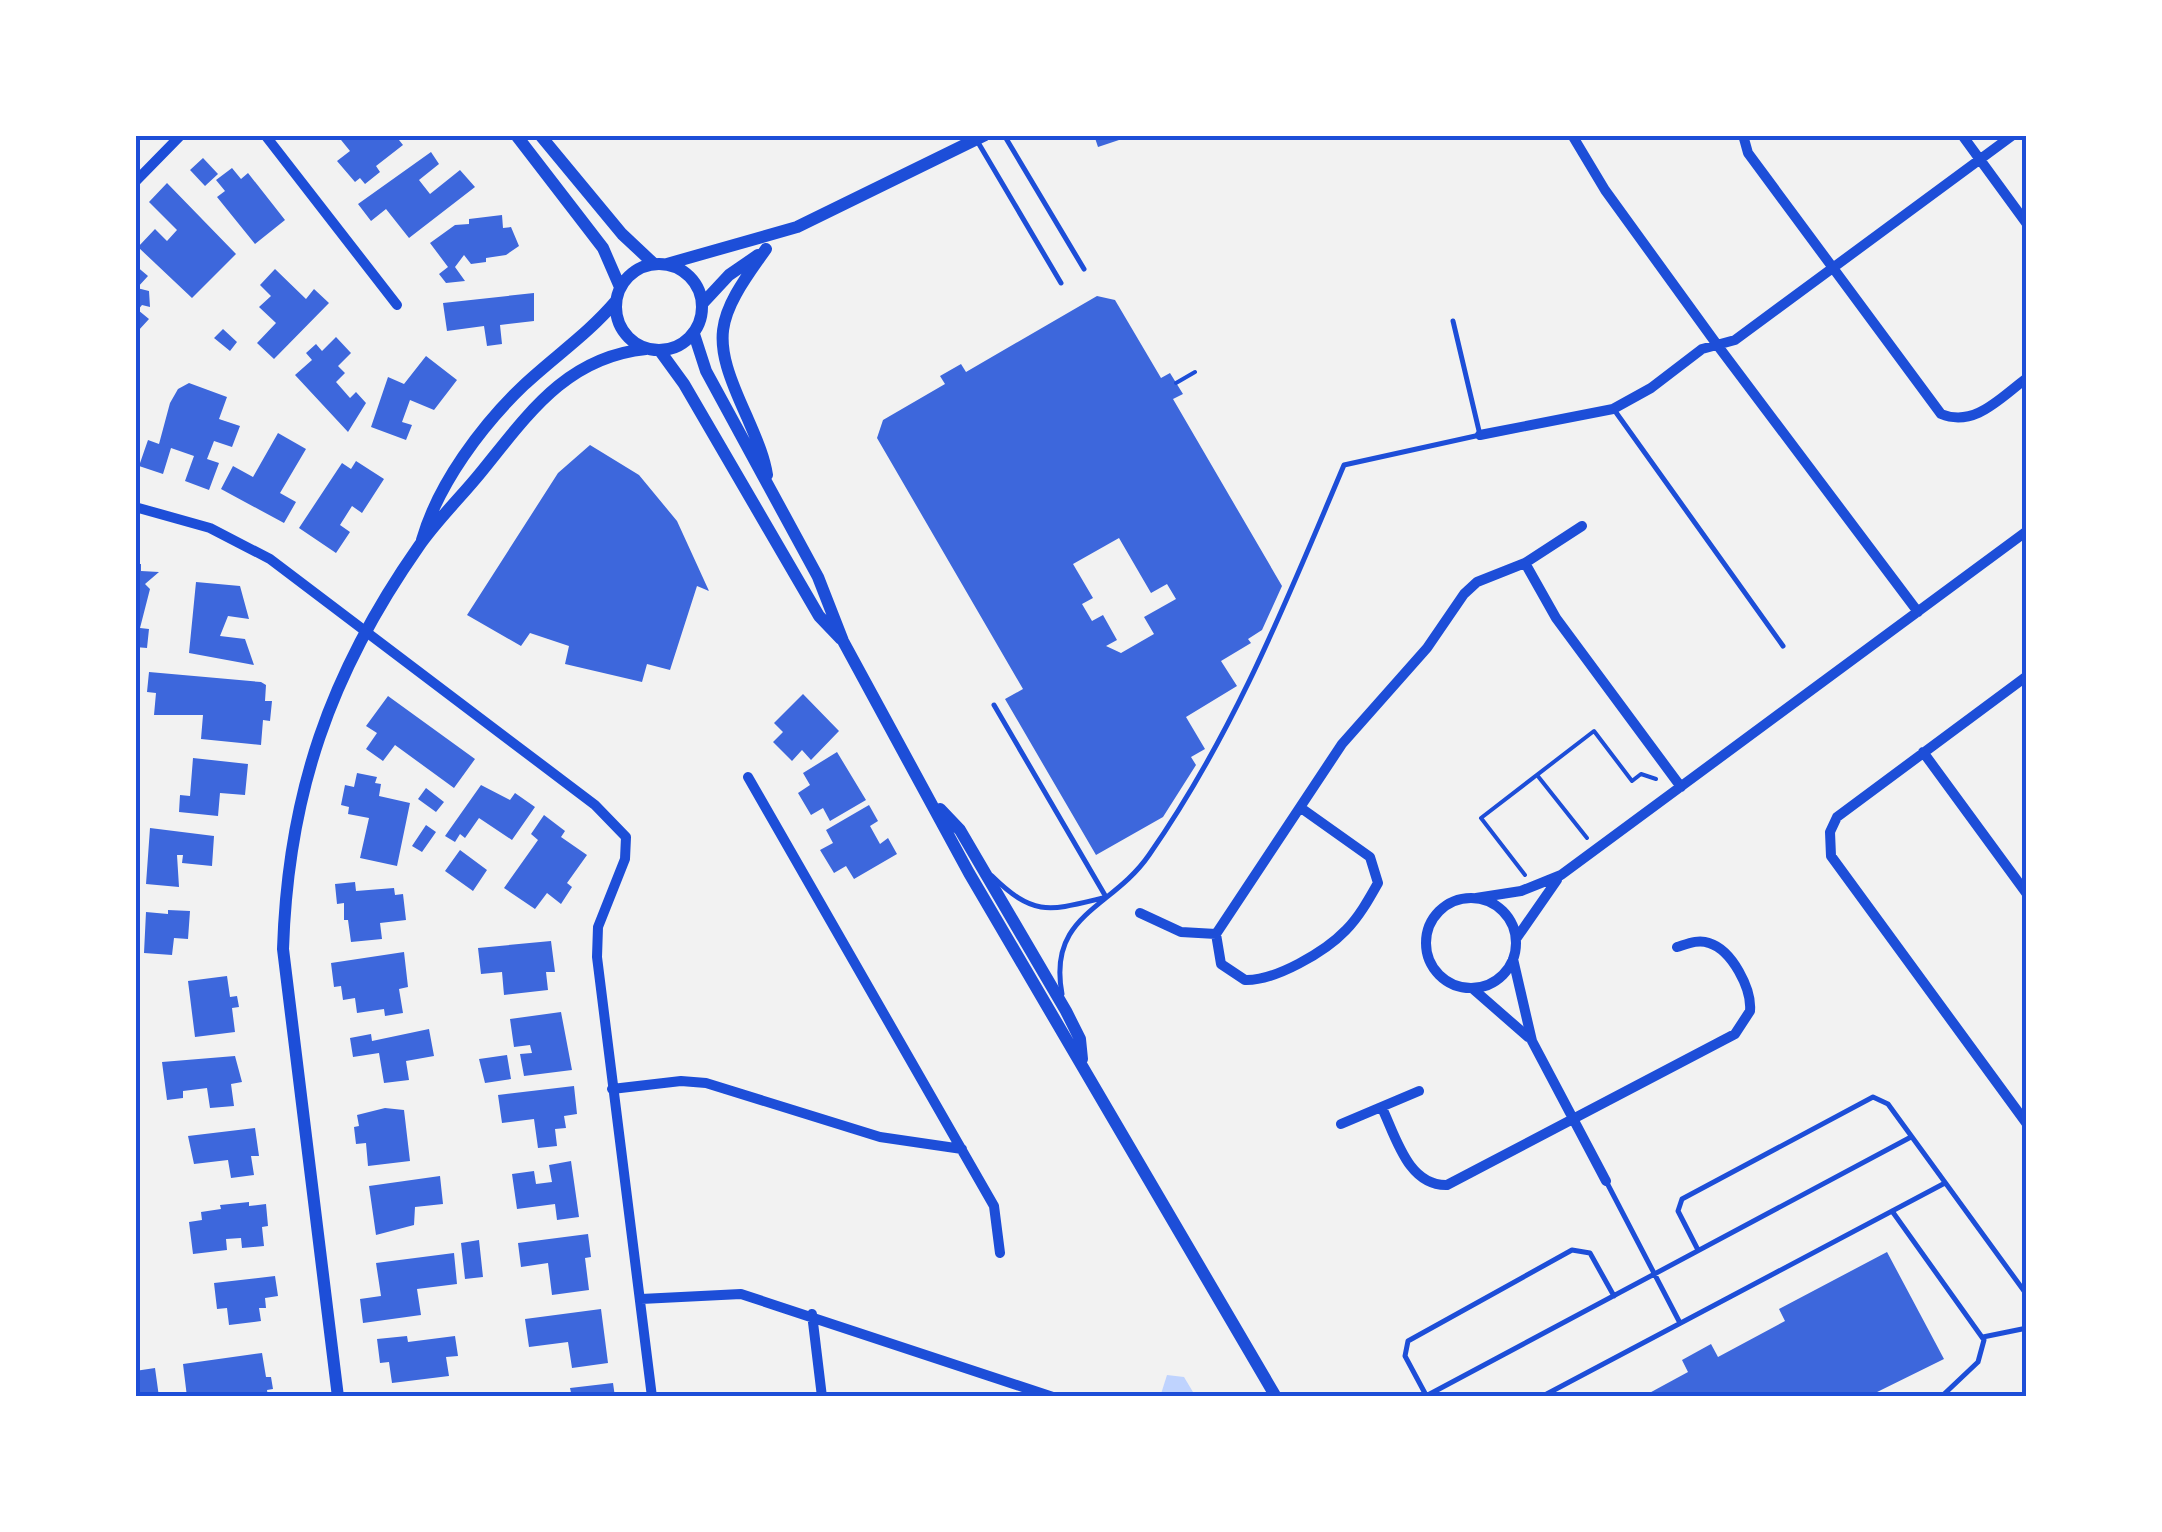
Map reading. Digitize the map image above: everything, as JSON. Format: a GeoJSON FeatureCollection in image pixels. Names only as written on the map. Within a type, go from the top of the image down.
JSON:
{"type":"FeatureCollection","features":[{"type":"Feature","properties":{"kind":"street"},"geometry":{"type":"LineString","coordinates":[[135,182],[182,135]]}},
{"type":"Feature","properties":{"kind":"street"},"geometry":{"type":"LineString","coordinates":[[265,135],[397,305]]}},
{"type":"Feature","properties":{"kind":"street"},"geometry":{"type":"LineString","coordinates":[[516,135],[603,248],[618,294],[624,333],[653,350],[684,384],[819,616],[843,641]]}},
{"type":"Feature","properties":{"kind":"street"},"geometry":{"type":"LineString","coordinates":[[540,135],[622,234],[661,264],[690,276],[702,304]]}},
{"type":"Feature","properties":{"kind":"street"},"geometry":{"type":"LineString","coordinates":[[1743,135],[1748,154],[1941,414],[1963,420],[1978,414],[2027,378]]}},
{"type":"Feature","properties":{"kind":"street"},"geometry":{"type":"LineString","coordinates":[[1962,135],[2027,224]]}},
{"type":"Feature","properties":{"kind":"street"},"geometry":{"type":"LineString","coordinates":[[1480,435],[1613,409],[1651,388],[1702,349],[1734,340],[2013,135]]}},
{"type":"Feature","properties":{"kind":"street"},"geometry":{"type":"LineString","coordinates":[[979,136],[797,227],[729,275],[702,304],[694,334],[706,371],[835,613],[843,641],[1056,1026],[1083,1062],[1276,1397]]}},
{"type":"Feature","properties":{"kind":"street"},"geometry":{"type":"LineString","coordinates":[[1575,138],[1718,346],[1918,612]]}},
{"type":"Feature","properties":{"kind":"street"},"geometry":{"type":"LineString","coordinates":[[421,542],[427,520],[496,415],[618,294],[632,273],[797,227]]}},
{"type":"Feature","properties":{"kind":"street"},"geometry":{"type":"LineString","coordinates":[[766,249],[738,288],[721,340],[723,364],[761,450],[768,483]]}},
{"type":"Feature","properties":{"kind":"street"},"geometry":{"type":"LineString","coordinates":[[338,1397],[283,949],[285,887],[320,728],[365,630],[421,542],[546,396],[602,356],[653,350],[685,342],[694,334]]}},
{"type":"Feature","properties":{"kind":"street"},"geometry":{"type":"LineString","coordinates":[[135,507],[183,519],[242,542],[596,805],[626,838],[625,858],[598,926],[612,1089],[652,1397]]}},
{"type":"Feature","properties":{"kind":"street"},"geometry":{"type":"LineString","coordinates":[[1301,808],[1370,857],[1378,883],[1333,942],[1257,980],[1244,980],[1221,964],[1216,934],[1342,744],[1427,648],[1464,594],[1477,582],[1525,564],[1582,526]]}},
{"type":"Feature","properties":{"kind":"street"},"geometry":{"type":"LineString","coordinates":[[1512,959],[1492,982],[1472,988],[1458,986],[1436,972],[1426,947],[1431,921],[1450,902],[1534,886],[1561,875],[2027,531]]}},
{"type":"Feature","properties":{"kind":"street"},"geometry":{"type":"LineString","coordinates":[[1525,564],[1556,618],[1681,787]]}},
{"type":"Feature","properties":{"kind":"street"},"geometry":{"type":"LineString","coordinates":[[2027,676],[1837,817],[1830,832],[1831,856],[2027,1124]]}},
{"type":"Feature","properties":{"kind":"street"},"geometry":{"type":"LineString","coordinates":[[1922,752],[2027,894]]}},
{"type":"Feature","properties":{"kind":"street"},"geometry":{"type":"LineString","coordinates":[[748,777],[994,1206],[1000,1252]]}},
{"type":"Feature","properties":{"kind":"street"},"geometry":{"type":"LineString","coordinates":[[926,792],[960,830],[979,862],[1066,1012],[1080,1039],[1083,1062]]}},
{"type":"Feature","properties":{"kind":"street"},"geometry":{"type":"LineString","coordinates":[[1561,875],[1516,938],[1512,959],[1532,1041],[1606,1181]]}},
{"type":"Feature","properties":{"kind":"street"},"geometry":{"type":"LineString","coordinates":[[1476,898],[1507,916],[1516,938]]}},
{"type":"Feature","properties":{"kind":"street"},"geometry":{"type":"LineString","coordinates":[[1140,913],[1181,932],[1216,934]]}},
{"type":"Feature","properties":{"kind":"street"},"geometry":{"type":"LineString","coordinates":[[1382,1108],[1414,1172],[1436,1185],[1447,1185],[1735,1034],[1747,1020],[1751,1002],[1747,986],[1722,951],[1701,941],[1677,947]]}},
{"type":"Feature","properties":{"kind":"street"},"geometry":{"type":"LineString","coordinates":[[1472,988],[1532,1041]]}},
{"type":"Feature","properties":{"kind":"street"},"geometry":{"type":"LineString","coordinates":[[612,1089],[681,1080],[706,1083],[880,1136],[962,1149]]}},
{"type":"Feature","properties":{"kind":"street"},"geometry":{"type":"LineString","coordinates":[[1341,1124],[1418,1091]]}},
{"type":"Feature","properties":{"kind":"street"},"geometry":{"type":"LineString","coordinates":[[641,1299],[728,1292],[812,1314],[1053,1397]]}},
{"type":"Feature","properties":{"kind":"street"},"geometry":{"type":"LineString","coordinates":[[812,1314],[822,1397]]}},
{"type":"Feature","properties":{"kind":"lane"},"geometry":{"type":"LineString","coordinates":[[1004,135],[1084,269]]}},
{"type":"Feature","properties":{"kind":"lane"},"geometry":{"type":"LineString","coordinates":[[979,136],[1061,283]]}},
{"type":"Feature","properties":{"kind":"lane"},"geometry":{"type":"LineString","coordinates":[[1066,1012],[1057,967],[1060,951],[1077,922],[1137,873],[1236,715],[1344,465],[1480,435],[1453,321]]}},
{"type":"Feature","properties":{"kind":"lane"},"geometry":{"type":"LineString","coordinates":[[1613,409],[1783,646]]}},
{"type":"Feature","properties":{"kind":"lane"},"geometry":{"type":"LineString","coordinates":[[994,705],[1106,897]]}},
{"type":"Feature","properties":{"kind":"lane"},"geometry":{"type":"LineString","coordinates":[[979,862],[1033,909],[1057,910],[1106,897]]}},
{"type":"Feature","properties":{"kind":"lane"},"geometry":{"type":"LineString","coordinates":[[1698,1250],[1678,1212],[1682,1198],[1867,1098],[1884,1100],[2027,1294]]}},
{"type":"Feature","properties":{"kind":"lane"},"geometry":{"type":"LineString","coordinates":[[1614,1296],[1590,1253],[1572,1250],[1412,1338],[1405,1356],[1427,1396],[1911,1138]]}},
{"type":"Feature","properties":{"kind":"lane"},"geometry":{"type":"LineString","coordinates":[[1606,1181],[1680,1323]]}},
{"type":"Feature","properties":{"kind":"lane"},"geometry":{"type":"LineString","coordinates":[[1541,1397],[1944,1182]]}},
{"type":"Feature","properties":{"kind":"lane"},"geometry":{"type":"LineString","coordinates":[[1892,1210],[1983,1337],[1978,1362],[1942,1397]]}},
{"type":"Feature","properties":{"kind":"lane"},"geometry":{"type":"LineString","coordinates":[[1983,1337],[2027,1328]]}},
{"type":"Feature","properties":{"kind":"path"},"geometry":{"type":"LineString","coordinates":[[1176,383],[1195,372]]}},
{"type":"Feature","properties":{"kind":"path"},"geometry":{"type":"LineString","coordinates":[[1534,886],[1482,818],[1594,731],[1632,780],[1641,774],[1654,781],[1668,770]]}},
{"type":"Feature","properties":{"kind":"path"},"geometry":{"type":"LineString","coordinates":[[1538,775],[1596,849]]}},
{"type":"Feature","properties":{"kind":"water"},"geometry":{"type":"Polygon","coordinates":[[[1167,1375],[1184,1377],[1196,1397],[1160,1397],[1167,1375]]]}},
{"type":"Feature","properties":{"kind":"building"},"geometry":{"type":"Polygon","coordinates":[[[337,135],[395,135],[403,145],[376,166],[380,172],[365,184],[360,178],[355,182],[337,161],[350,151],[337,135]]]}},
{"type":"Feature","properties":{"kind":"building"},"geometry":{"type":"Polygon","coordinates":[[[1094,135],[1117,135],[1119,140],[1098,147],[1094,135]]]}},
{"type":"Feature","properties":{"kind":"building"},"geometry":{"type":"Polygon","coordinates":[[[431,152],[439,164],[419,180],[430,194],[460,170],[475,187],[409,238],[386,209],[371,221],[358,204],[431,152]]]}},
{"type":"Feature","properties":{"kind":"building"},"geometry":{"type":"Polygon","coordinates":[[[203,158],[218,174],[205,186],[190,170],[203,158]]]}},
{"type":"Feature","properties":{"kind":"building"},"geometry":{"type":"Polygon","coordinates":[[[232,168],[241,179],[248,173],[285,220],[255,244],[217,197],[225,191],[216,180],[232,168]]]}},
{"type":"Feature","properties":{"kind":"building"},"geometry":{"type":"Polygon","coordinates":[[[167,183],[236,254],[192,298],[138,247],[155,229],[167,241],[177,230],[149,202],[167,183]]]}},
{"type":"Feature","properties":{"kind":"building"},"geometry":{"type":"Polygon","coordinates":[[[502,215],[503,228],[511,227],[519,246],[506,255],[486,258],[486,262],[471,264],[464,255],[455,267],[465,281],[446,283],[439,274],[448,267],[430,243],[455,225],[469,224],[469,219],[502,215]]]}},
{"type":"Feature","properties":{"kind":"building"},"geometry":{"type":"Polygon","coordinates":[[[135,265],[148,276],[137,288],[149,291],[150,307],[142,305],[138,310],[149,319],[138,331],[135,265]]]}},
{"type":"Feature","properties":{"kind":"building"},"geometry":{"type":"Polygon","coordinates":[[[275,269],[306,299],[314,289],[329,303],[274,359],[257,343],[276,323],[259,307],[271,296],[260,285],[275,269]]]}},
{"type":"Feature","properties":{"kind":"building"},"geometry":{"type":"Polygon","coordinates":[[[534,293],[534,321],[500,325],[502,344],[487,346],[484,326],[447,331],[443,303],[534,293]]]}},
{"type":"Feature","properties":{"kind":"building"},"geometry":{"type":"Polygon","coordinates":[[[1097,296],[1115,300],[1161,378],[1170,373],[1183,394],[1173,399],[1282,586],[1262,630],[1248,639],[1251,643],[1221,661],[1237,686],[1186,717],[1205,749],[1191,757],[1196,765],[1163,817],[1096,855],[1005,699],[1023,689],[877,438],[883,420],[945,384],[940,376],[961,364],[966,372],[1097,296]],[[1119,538],[1073,564],[1093,598],[1082,604],[1092,621],[1103,615],[1117,640],[1106,646],[1121,653],[1154,634],[1144,617],[1176,599],[1167,584],[1151,593],[1119,538]]]}},
{"type":"Feature","properties":{"kind":"building"},"geometry":{"type":"Polygon","coordinates":[[[223,329],[237,342],[230,351],[214,338],[223,329]]]}},
{"type":"Feature","properties":{"kind":"building"},"geometry":{"type":"Polygon","coordinates":[[[336,337],[351,353],[338,366],[345,373],[336,382],[350,398],[356,392],[366,403],[348,432],[295,375],[312,360],[306,353],[316,344],[322,351],[336,337]]]}},
{"type":"Feature","properties":{"kind":"building"},"geometry":{"type":"Polygon","coordinates":[[[426,356],[457,380],[434,410],[410,400],[402,422],[412,425],[406,440],[371,427],[388,377],[404,384],[426,356]]]}},
{"type":"Feature","properties":{"kind":"building"},"geometry":{"type":"Polygon","coordinates":[[[189,383],[227,397],[219,419],[240,426],[232,447],[214,441],[207,459],[219,463],[209,490],[185,481],[194,456],[171,448],[163,474],[139,466],[148,440],[159,444],[178,389],[189,383]]]}},
{"type":"Feature","properties":{"kind":"building"},"geometry":{"type":"Polygon","coordinates":[[[278,433],[306,449],[280,493],[296,502],[284,523],[221,489],[233,466],[253,477],[278,433]]]}},
{"type":"Feature","properties":{"kind":"building"},"geometry":{"type":"Polygon","coordinates":[[[590,445],[639,475],[677,521],[709,591],[697,586],[670,670],[647,664],[642,682],[565,664],[569,646],[530,633],[521,646],[467,615],[558,473],[590,445]]]}},
{"type":"Feature","properties":{"kind":"building"},"geometry":{"type":"Polygon","coordinates":[[[356,461],[384,479],[362,513],[352,506],[340,525],[350,532],[336,553],[299,528],[342,463],[351,469],[356,461]]]}},
{"type":"Feature","properties":{"kind":"building"},"geometry":{"type":"Polygon","coordinates":[[[135,564],[141,564],[141,571],[159,572],[145,584],[150,589],[140,628],[149,629],[147,648],[135,647],[135,564]]]}},
{"type":"Feature","properties":{"kind":"building"},"geometry":{"type":"Polygon","coordinates":[[[196,582],[240,586],[249,619],[228,616],[220,636],[245,639],[254,665],[189,653],[196,582]]]}},
{"type":"Feature","properties":{"kind":"building"},"geometry":{"type":"Polygon","coordinates":[[[149,672],[266,685],[265,701],[272,701],[270,721],[263,720],[261,745],[201,739],[203,715],[154,715],[156,693],[147,692],[149,672]]]}},
{"type":"Feature","properties":{"kind":"building"},"geometry":{"type":"Polygon","coordinates":[[[803,694],[839,731],[811,760],[802,750],[792,761],[773,742],[783,732],[774,723],[803,694]]]}},
{"type":"Feature","properties":{"kind":"building"},"geometry":{"type":"Polygon","coordinates":[[[388,696],[475,759],[454,788],[395,745],[383,761],[366,749],[377,733],[366,726],[388,696]]]}},
{"type":"Feature","properties":{"kind":"building"},"geometry":{"type":"Polygon","coordinates":[[[837,752],[866,800],[830,821],[823,808],[811,815],[798,793],[810,785],[803,773],[837,752]]]}},
{"type":"Feature","properties":{"kind":"building"},"geometry":{"type":"Polygon","coordinates":[[[193,758],[248,764],[245,795],[220,793],[218,816],[179,812],[180,795],[190,796],[193,758]]]}},
{"type":"Feature","properties":{"kind":"building"},"geometry":{"type":"Polygon","coordinates":[[[357,773],[377,777],[375,783],[381,784],[379,796],[410,803],[397,866],[360,858],[369,818],[348,814],[349,807],[341,805],[345,785],[354,787],[357,773]]]}},
{"type":"Feature","properties":{"kind":"building"},"geometry":{"type":"Polygon","coordinates":[[[481,785],[510,800],[515,793],[535,807],[512,840],[479,818],[465,838],[460,834],[455,842],[445,836],[481,785]]]}},
{"type":"Feature","properties":{"kind":"building"},"geometry":{"type":"Polygon","coordinates":[[[426,788],[444,802],[436,812],[418,799],[426,788]]]}},
{"type":"Feature","properties":{"kind":"building"},"geometry":{"type":"Polygon","coordinates":[[[869,805],[878,821],[870,826],[880,844],[888,838],[897,854],[854,879],[846,866],[834,873],[820,850],[833,843],[826,830],[869,805]]]}},
{"type":"Feature","properties":{"kind":"building"},"geometry":{"type":"Polygon","coordinates":[[[544,815],[565,831],[561,837],[587,855],[567,883],[572,887],[561,904],[547,893],[535,909],[504,888],[538,840],[531,834],[544,815]]]}},
{"type":"Feature","properties":{"kind":"building"},"geometry":{"type":"Polygon","coordinates":[[[426,825],[436,832],[422,852],[412,846],[426,825]]]}},
{"type":"Feature","properties":{"kind":"building"},"geometry":{"type":"Polygon","coordinates":[[[150,828],[214,836],[212,866],[182,863],[183,855],[177,855],[179,887],[146,884],[150,828]]]}},
{"type":"Feature","properties":{"kind":"building"},"geometry":{"type":"Polygon","coordinates":[[[460,850],[487,870],[473,891],[445,871],[460,850]]]}},
{"type":"Feature","properties":{"kind":"building"},"geometry":{"type":"Polygon","coordinates":[[[355,882],[356,891],[394,888],[395,895],[403,894],[406,920],[380,923],[382,939],[351,942],[348,920],[344,920],[344,903],[337,904],[335,884],[355,882]]]}},
{"type":"Feature","properties":{"kind":"building"},"geometry":{"type":"Polygon","coordinates":[[[168,910],[190,911],[188,939],[174,938],[172,955],[144,953],[146,912],[168,914],[168,910]]]}},
{"type":"Feature","properties":{"kind":"building"},"geometry":{"type":"Polygon","coordinates":[[[551,941],[555,972],[546,972],[548,990],[504,995],[502,972],[481,974],[478,948],[551,941]]]}},
{"type":"Feature","properties":{"kind":"building"},"geometry":{"type":"Polygon","coordinates":[[[404,952],[408,987],[399,989],[403,1013],[385,1016],[384,1009],[357,1013],[355,998],[343,1000],[341,986],[334,987],[331,963],[404,952]]]}},
{"type":"Feature","properties":{"kind":"building"},"geometry":{"type":"Polygon","coordinates":[[[227,976],[230,997],[237,996],[239,1007],[232,1008],[235,1032],[195,1037],[188,981],[227,976]]]}},
{"type":"Feature","properties":{"kind":"building"},"geometry":{"type":"Polygon","coordinates":[[[561,1012],[572,1070],[524,1076],[520,1054],[532,1053],[530,1045],[514,1047],[510,1019],[561,1012]]]}},
{"type":"Feature","properties":{"kind":"building"},"geometry":{"type":"Polygon","coordinates":[[[429,1029],[434,1056],[406,1061],[409,1080],[384,1083],[379,1053],[353,1057],[350,1038],[371,1034],[372,1041],[429,1029]]]}},
{"type":"Feature","properties":{"kind":"building"},"geometry":{"type":"Polygon","coordinates":[[[507,1055],[511,1079],[485,1083],[479,1059],[507,1055]]]}},
{"type":"Feature","properties":{"kind":"building"},"geometry":{"type":"Polygon","coordinates":[[[235,1056],[242,1082],[231,1084],[234,1106],[210,1108],[207,1088],[183,1091],[183,1098],[167,1100],[162,1062],[235,1056]]]}},
{"type":"Feature","properties":{"kind":"building"},"geometry":{"type":"Polygon","coordinates":[[[574,1086],[577,1114],[564,1116],[566,1128],[555,1129],[557,1146],[538,1148],[534,1119],[502,1123],[498,1095],[574,1086]]]}},
{"type":"Feature","properties":{"kind":"building"},"geometry":{"type":"Polygon","coordinates":[[[385,1108],[404,1110],[410,1161],[368,1166],[366,1143],[356,1144],[357,1115],[385,1108]]]}},
{"type":"Feature","properties":{"kind":"building"},"geometry":{"type":"Polygon","coordinates":[[[255,1128],[259,1156],[251,1156],[254,1175],[231,1178],[228,1160],[194,1164],[188,1136],[255,1128]]]}},
{"type":"Feature","properties":{"kind":"building"},"geometry":{"type":"Polygon","coordinates":[[[571,1161],[579,1217],[557,1220],[555,1204],[517,1209],[512,1174],[534,1171],[536,1184],[552,1182],[549,1165],[571,1161]]]}},
{"type":"Feature","properties":{"kind":"building"},"geometry":{"type":"Polygon","coordinates":[[[440,1176],[443,1204],[415,1207],[414,1225],[376,1235],[369,1186],[440,1176]]]}},
{"type":"Feature","properties":{"kind":"building"},"geometry":{"type":"Polygon","coordinates":[[[249,1202],[249,1206],[266,1204],[268,1226],[262,1227],[264,1246],[242,1248],[241,1238],[226,1239],[227,1250],[193,1254],[189,1222],[202,1220],[201,1212],[221,1209],[220,1205],[249,1202]]]}},
{"type":"Feature","properties":{"kind":"building"},"geometry":{"type":"Polygon","coordinates":[[[588,1234],[591,1257],[585,1258],[589,1290],[552,1295],[548,1263],[521,1267],[518,1243],[588,1234]]]}},
{"type":"Feature","properties":{"kind":"building"},"geometry":{"type":"Polygon","coordinates":[[[479,1240],[483,1277],[465,1279],[461,1243],[479,1240]]]}},
{"type":"Feature","properties":{"kind":"building"},"geometry":{"type":"Polygon","coordinates":[[[1887,1252],[1944,1359],[1867,1397],[1642,1397],[1688,1372],[1682,1360],[1711,1344],[1718,1357],[1785,1321],[1779,1309],[1887,1252]]]}},
{"type":"Feature","properties":{"kind":"building"},"geometry":{"type":"Polygon","coordinates":[[[454,1253],[457,1284],[417,1289],[421,1315],[363,1323],[360,1299],[381,1296],[376,1263],[454,1253]]]}},
{"type":"Feature","properties":{"kind":"building"},"geometry":{"type":"Polygon","coordinates":[[[275,1276],[278,1296],[265,1298],[266,1308],[259,1308],[261,1321],[229,1325],[227,1308],[217,1309],[214,1283],[275,1276]]]}},
{"type":"Feature","properties":{"kind":"building"},"geometry":{"type":"Polygon","coordinates":[[[601,1309],[608,1363],[572,1368],[568,1342],[529,1347],[525,1319],[601,1309]]]}},
{"type":"Feature","properties":{"kind":"building"},"geometry":{"type":"Polygon","coordinates":[[[407,1336],[408,1342],[455,1336],[458,1356],[446,1357],[449,1376],[392,1383],[389,1362],[380,1363],[377,1339],[407,1336]]]}},
{"type":"Feature","properties":{"kind":"building"},"geometry":{"type":"Polygon","coordinates":[[[262,1353],[266,1377],[271,1377],[273,1389],[267,1390],[268,1397],[220,1397],[219,1393],[187,1397],[183,1364],[262,1353]]]}},
{"type":"Feature","properties":{"kind":"building"},"geometry":{"type":"Polygon","coordinates":[[[155,1368],[159,1397],[135,1397],[135,1371],[155,1368]]]}},
{"type":"Feature","properties":{"kind":"building"},"geometry":{"type":"Polygon","coordinates":[[[613,1383],[615,1397],[572,1397],[570,1388],[613,1383]]]}}]}
